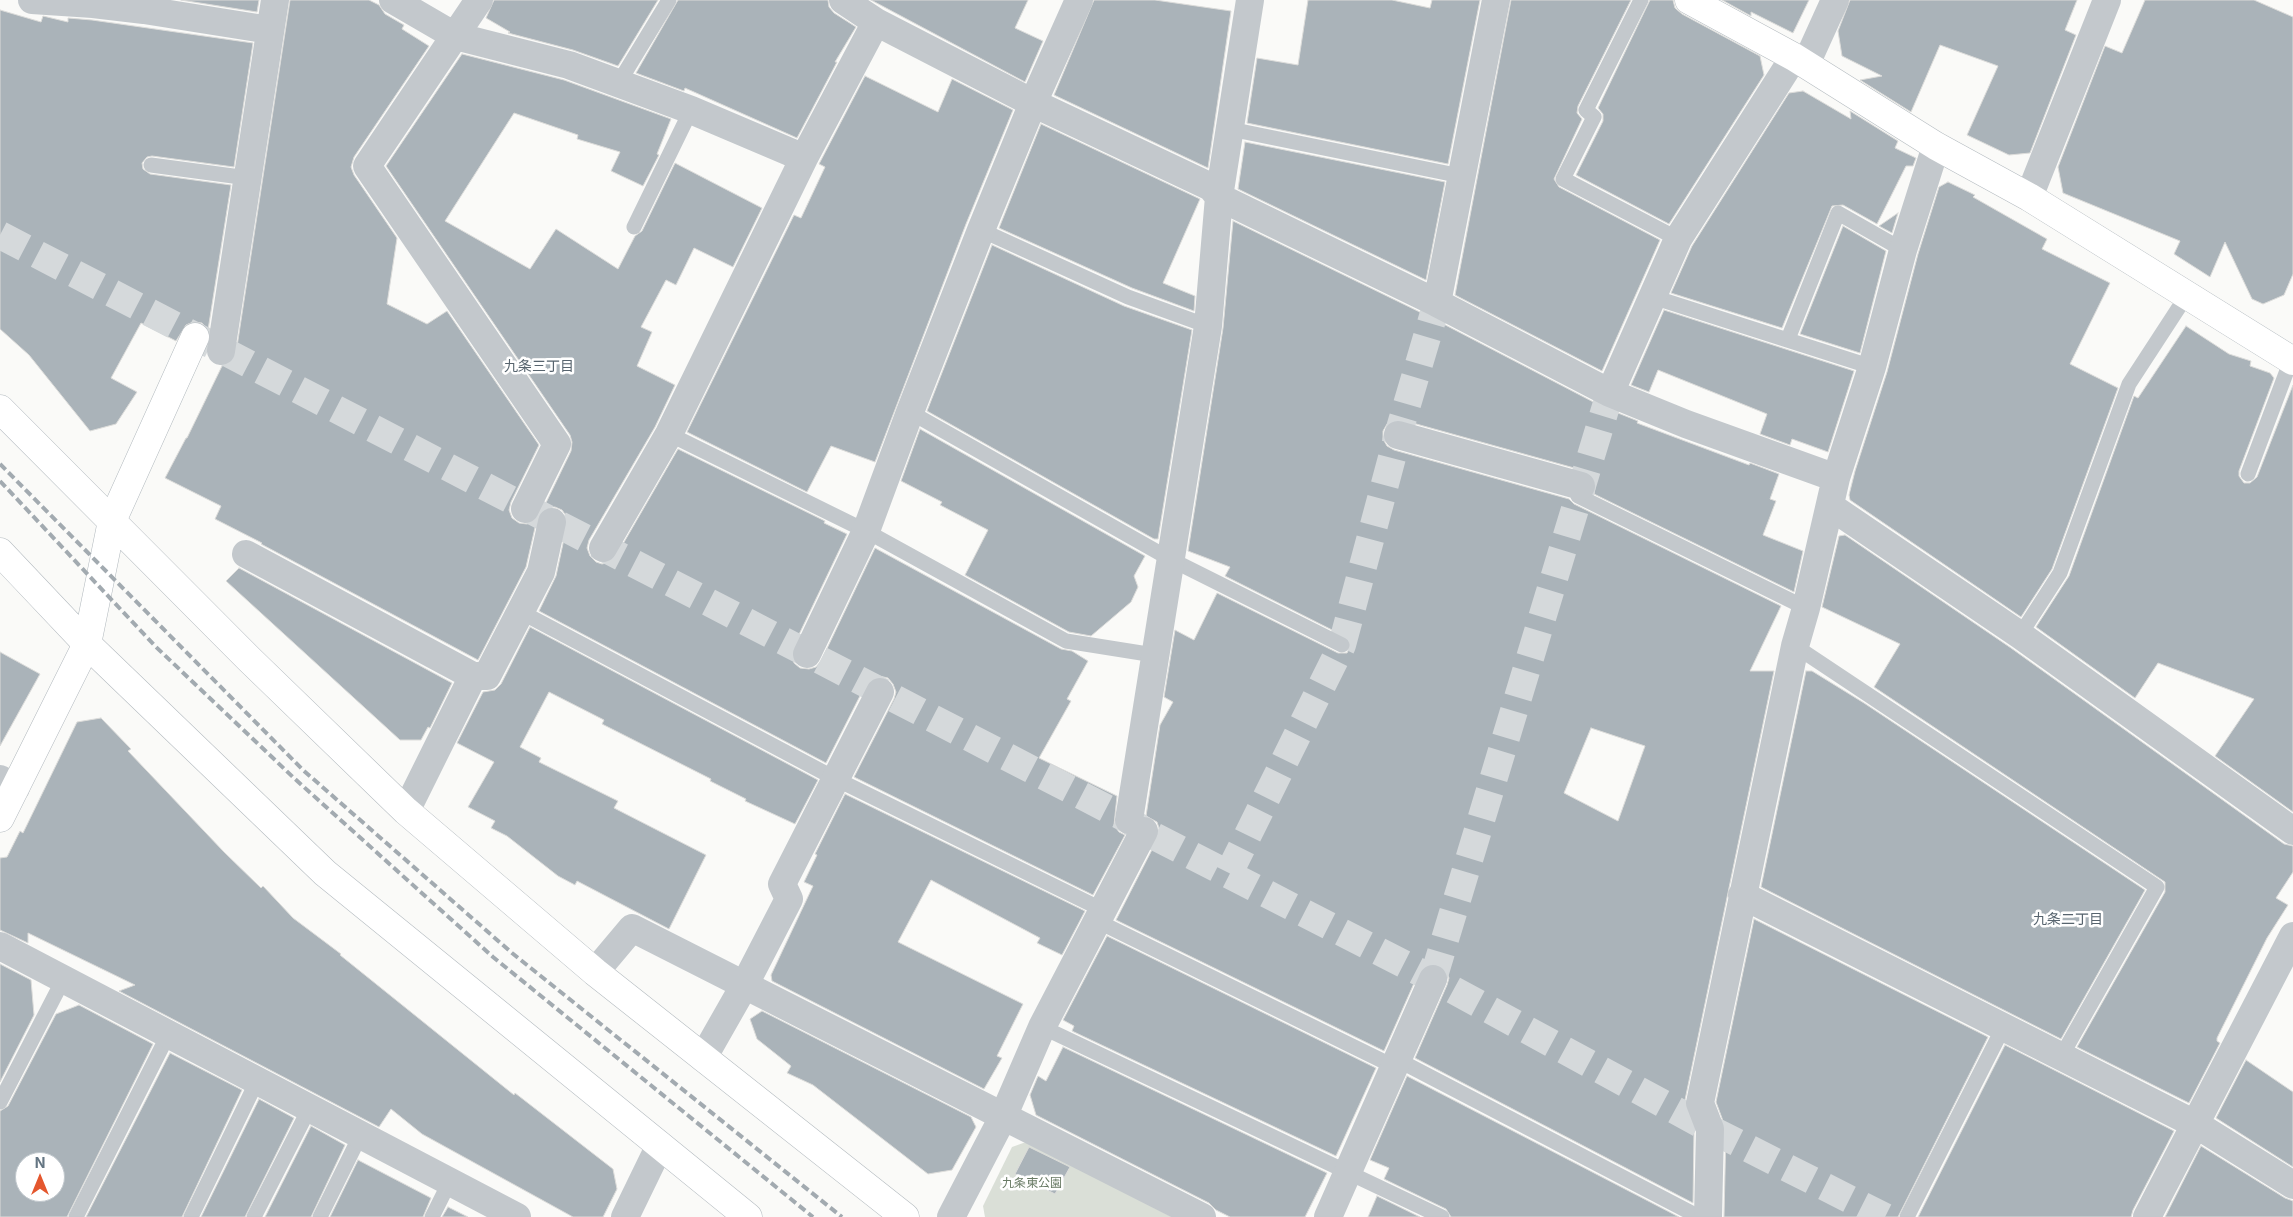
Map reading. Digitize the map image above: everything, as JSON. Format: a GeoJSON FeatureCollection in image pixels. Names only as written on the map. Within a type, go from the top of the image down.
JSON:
{"type":"FeatureCollection","features":[{"type":"Feature","properties":{"kind":"street"},"geometry":{"type":"LineString","coordinates":[[32,0],[144,10],[270,30]]}},
{"type":"Feature","properties":{"kind":"street"},"geometry":{"type":"LineString","coordinates":[[221,351],[275,0]]}},
{"type":"Feature","properties":{"kind":"street"},"geometry":{"type":"LineString","coordinates":[[393,0],[455,36],[569,65],[692,110],[804,158]]}},
{"type":"Feature","properties":{"kind":"street"},"geometry":{"type":"LineString","coordinates":[[479,0],[367,166],[558,444],[525,509]]}},
{"type":"Feature","properties":{"kind":"street"},"geometry":{"type":"LineString","coordinates":[[842,0],[876,22],[1033,103],[1211,187],[1219,197],[1437,303],[1610,393],[1686,424],[1836,478]]}},
{"type":"Feature","properties":{"kind":"street"},"geometry":{"type":"LineString","coordinates":[[807,654],[866,531],[981,230],[1033,103],[1080,0]]}},
{"type":"Feature","properties":{"kind":"street"},"geometry":{"type":"LineString","coordinates":[[951,1217],[1003,1117],[1042,1027],[1100,916],[1136,826],[1154,655],[1208,326],[1219,197],[1250,0]]}},
{"type":"Feature","properties":{"kind":"street"},"geometry":{"type":"LineString","coordinates":[[1437,303],[1496,0]]}},
{"type":"Feature","properties":{"kind":"street"},"geometry":{"type":"LineString","coordinates":[[1689,0],[1800,61],[1936,146],[2029,197],[2292,358]]}},
{"type":"Feature","properties":{"kind":"street"},"geometry":{"type":"LineString","coordinates":[[1610,393],[1678,239],[1800,61],[1835,0]]}},
{"type":"Feature","properties":{"kind":"street"},"geometry":{"type":"LineString","coordinates":[[2029,197],[2107,0]]}},
{"type":"Feature","properties":{"kind":"street"},"geometry":{"type":"LineString","coordinates":[[604,548],[669,434],[804,158],[876,22]]}},
{"type":"Feature","properties":{"kind":"street"},"geometry":{"type":"LineString","coordinates":[[1708,1217],[1710,1129],[1700,1103],[1794,646],[1806,608],[1836,478],[1872,367],[1903,250],[1936,146]]}},
{"type":"Feature","properties":{"kind":"street"},"geometry":{"type":"LineString","coordinates":[[0,818],[8,783],[87,644],[112,521],[196,337]]}},
{"type":"Feature","properties":{"kind":"street"},"geometry":{"type":"LineString","coordinates":[[0,410],[406,811],[595,972],[904,1217]]}},
{"type":"Feature","properties":{"kind":"street"},"geometry":{"type":"LineString","coordinates":[[1398,435],[1580,491]]}},
{"type":"Feature","properties":{"kind":"street"},"geometry":{"type":"LineString","coordinates":[[1830,506],[2020,636],[2293,831]]}},
{"type":"Feature","properties":{"kind":"street"},"geometry":{"type":"LineString","coordinates":[[246,554],[473,676],[487,676],[541,572],[552,522]]}},
{"type":"Feature","properties":{"kind":"street"},"geometry":{"type":"LineString","coordinates":[[0,552],[87,644],[325,873],[748,1217]]}},
{"type":"Feature","properties":{"kind":"street"},"geometry":{"type":"LineString","coordinates":[[406,811],[473,676]]}},
{"type":"Feature","properties":{"kind":"street"},"geometry":{"type":"LineString","coordinates":[[703,1058],[744,986],[789,899],[782,884],[880,692]]}},
{"type":"Feature","properties":{"kind":"street"},"geometry":{"type":"LineString","coordinates":[[1742,895],[2197,1124],[2293,1185]]}},
{"type":"Feature","properties":{"kind":"street"},"geometry":{"type":"LineString","coordinates":[[595,972],[632,928],[1202,1217]]}},
{"type":"Feature","properties":{"kind":"street"},"geometry":{"type":"LineString","coordinates":[[2147,1217],[2293,936]]}},
{"type":"Feature","properties":{"kind":"street"},"geometry":{"type":"LineString","coordinates":[[0,946],[517,1217]]}},
{"type":"Feature","properties":{"kind":"street"},"geometry":{"type":"LineString","coordinates":[[1328,1217],[1433,980]]}},
{"type":"Feature","properties":{"kind":"street"},"geometry":{"type":"LineString","coordinates":[[625,1217],[660,1145]]}},
{"type":"Feature","properties":{"kind":"lane"},"geometry":{"type":"LineString","coordinates":[[618,84],[669,0]]}},
{"type":"Feature","properties":{"kind":"lane"},"geometry":{"type":"LineString","coordinates":[[1641,0],[1586,110],[1594,117],[1563,179],[1678,239]]}},
{"type":"Feature","properties":{"kind":"lane"},"geometry":{"type":"LineString","coordinates":[[634,227],[692,110]]}},
{"type":"Feature","properties":{"kind":"lane"},"geometry":{"type":"LineString","coordinates":[[1230,129],[1461,176]]}},
{"type":"Feature","properties":{"kind":"lane"},"geometry":{"type":"LineString","coordinates":[[152,165],[248,178]]}},
{"type":"Feature","properties":{"kind":"lane"},"geometry":{"type":"LineString","coordinates":[[1788,339],[1838,213],[1903,250]]}},
{"type":"Feature","properties":{"kind":"lane"},"geometry":{"type":"LineString","coordinates":[[981,230],[1128,297],[1208,326]]}},
{"type":"Feature","properties":{"kind":"lane"},"geometry":{"type":"LineString","coordinates":[[2020,636],[2060,573],[2129,384],[2187,295]]}},
{"type":"Feature","properties":{"kind":"lane"},"geometry":{"type":"LineString","coordinates":[[1653,297],[1872,367]]}},
{"type":"Feature","properties":{"kind":"lane"},"geometry":{"type":"LineString","coordinates":[[2248,474],[2292,358]]}},
{"type":"Feature","properties":{"kind":"lane"},"geometry":{"type":"LineString","coordinates":[[910,412],[1170,559],[1342,645]]}},
{"type":"Feature","properties":{"kind":"lane"},"geometry":{"type":"LineString","coordinates":[[669,434],[866,531],[1066,641],[1154,655]]}},
{"type":"Feature","properties":{"kind":"lane"},"geometry":{"type":"LineString","coordinates":[[1580,491],[1806,608]]}},
{"type":"Feature","properties":{"kind":"lane"},"geometry":{"type":"LineString","coordinates":[[521,612],[1100,916],[1396,1063],[1699,1217]]}},
{"type":"Feature","properties":{"kind":"lane"},"geometry":{"type":"LineString","coordinates":[[1794,646],[2157,887],[2062,1055]]}},
{"type":"Feature","properties":{"kind":"lane"},"geometry":{"type":"LineString","coordinates":[[0,1102],[63,980]]}},
{"type":"Feature","properties":{"kind":"lane"},"geometry":{"type":"LineString","coordinates":[[1907,1217],[2004,1026]]}},
{"type":"Feature","properties":{"kind":"lane"},"geometry":{"type":"LineString","coordinates":[[1042,1027],[1442,1217]]}},
{"type":"Feature","properties":{"kind":"lane"},"geometry":{"type":"LineString","coordinates":[[76,1217],[168,1035]]}},
{"type":"Feature","properties":{"kind":"lane"},"geometry":{"type":"LineString","coordinates":[[191,1217],[257,1081]]}},
{"type":"Feature","properties":{"kind":"lane"},"geometry":{"type":"LineString","coordinates":[[254,1217],[310,1108]]}},
{"type":"Feature","properties":{"kind":"lane"},"geometry":{"type":"LineString","coordinates":[[320,1217],[360,1136]]}},
{"type":"Feature","properties":{"kind":"lane"},"geometry":{"type":"LineString","coordinates":[[432,1217],[449,1183]]}},
{"type":"Feature","properties":{"kind":"green space","name":"九条東公園"},"geometry":{"type":"Polygon","coordinates":[[[1026,1142],[1172,1217],[985,1217],[983,1206],[1012,1147],[1026,1142]]]}},
{"type":"Feature","properties":{"kind":"building"},"geometry":{"type":"Polygon","coordinates":[[[181,0],[259,0],[257,12],[181,0]]]}},
{"type":"Feature","properties":{"kind":"building"},"geometry":{"type":"Polygon","coordinates":[[[290,0],[369,0],[379,5],[385,14],[404,25],[402,29],[429,46],[354,157],[351,167],[354,175],[397,238],[387,304],[427,324],[447,311],[539,445],[511,502],[509,510],[512,518],[519,523],[527,524],[537,519],[526,567],[478,660],[215,519],[221,506],[165,478],[222,366],[233,361],[236,353],[290,0]]]}},
{"type":"Feature","properties":{"kind":"building"},"geometry":{"type":"Polygon","coordinates":[[[494,0],[658,0],[618,66],[573,50],[508,33],[510,32],[486,18],[494,0]]]}},
{"type":"Feature","properties":{"kind":"building"},"geometry":{"type":"Polygon","coordinates":[[[678,0],[828,0],[829,7],[834,13],[856,27],[835,62],[837,62],[797,138],[685,88],[684,91],[636,73],[678,0]]]}},
{"type":"Feature","properties":{"kind":"building"},"geometry":{"type":"Polygon","coordinates":[[[871,0],[1028,0],[1015,28],[1043,41],[1025,82],[871,0]]]}},
{"type":"Feature","properties":{"kind":"building"},"geometry":{"type":"Polygon","coordinates":[[[1094,0],[1155,0],[1231,11],[1208,168],[1054,95],[1094,0]]]}},
{"type":"Feature","properties":{"kind":"building"},"geometry":{"type":"Polygon","coordinates":[[[1308,0],[1392,0],[1430,8],[1432,0],[1480,0],[1448,164],[1247,123],[1257,58],[1298,65],[1308,0]]]}},
{"type":"Feature","properties":{"kind":"building"},"geometry":{"type":"Polygon","coordinates":[[[1511,0],[1631,0],[1578,106],[1577,113],[1582,119],[1554,179],[1559,187],[1660,240],[1602,371],[1455,295],[1511,0]]]}},
{"type":"Feature","properties":{"kind":"building"},"geometry":{"type":"Polygon","coordinates":[[[1650,0],[1673,0],[1675,8],[1682,14],[1760,56],[1764,75],[1669,224],[1576,175],[1603,121],[1603,114],[1598,108],[1650,0]]]}},
{"type":"Feature","properties":{"kind":"building"},"geometry":{"type":"Polygon","coordinates":[[[1722,0],[1809,0],[1793,33],[1751,12],[1751,16],[1722,0]]]}},
{"type":"Feature","properties":{"kind":"building"},"geometry":{"type":"Polygon","coordinates":[[[1850,0],[2077,0],[2065,30],[2076,35],[2030,153],[2009,155],[1967,135],[1998,66],[1940,45],[1911,112],[1860,80],[1882,76],[1842,56],[1838,31],[1850,0]]]}},
{"type":"Feature","properties":{"kind":"building"},"geometry":{"type":"Polygon","coordinates":[[[2145,0],[2254,0],[2293,17],[2293,274],[2284,295],[2263,304],[2252,299],[2225,242],[2210,277],[2174,254],[2180,241],[2063,193],[2058,167],[2105,46],[2122,53],[2145,0]]]}},
{"type":"Feature","properties":{"kind":"building"},"geometry":{"type":"Polygon","coordinates":[[[0,10],[41,22],[43,16],[68,22],[68,18],[92,20],[253,43],[234,167],[152,156],[147,157],[142,163],[143,169],[150,174],[231,185],[208,330],[202,323],[193,322],[186,325],[176,341],[141,323],[111,378],[137,392],[116,424],[90,431],[29,355],[0,329],[0,10]]]}},
{"type":"Feature","properties":{"kind":"building"},"geometry":{"type":"Polygon","coordinates":[[[462,54],[564,80],[671,119],[657,154],[659,155],[643,186],[611,171],[620,152],[577,139],[578,135],[514,113],[445,221],[530,269],[556,229],[618,269],[635,236],[642,231],[675,163],[762,208],[733,267],[694,248],[676,285],[666,280],[641,327],[652,332],[637,366],[675,385],[655,427],[589,540],[587,548],[590,556],[596,562],[602,564],[610,562],[616,556],[678,449],[825,521],[824,523],[847,534],[793,647],[792,656],[794,663],[800,668],[809,669],[816,667],[821,661],[875,548],[1061,649],[1072,651],[1088,661],[1067,699],[1071,701],[1039,758],[1117,796],[1114,825],[1119,832],[1125,835],[1093,895],[854,777],[894,699],[896,692],[888,678],[879,676],[866,684],[826,763],[539,611],[556,576],[567,525],[567,517],[562,510],[548,507],[542,511],[571,451],[572,442],[570,435],[386,166],[462,54]]]}},
{"type":"Feature","properties":{"kind":"building"},"geometry":{"type":"Polygon","coordinates":[[[865,76],[938,112],[952,79],[1013,110],[966,224],[875,462],[831,446],[807,492],[687,432],[794,215],[801,218],[825,167],[819,164],[865,76]]]}},
{"type":"Feature","properties":{"kind":"building"},"geometry":{"type":"Polygon","coordinates":[[[1803,91],[1851,119],[1850,111],[1898,141],[1895,148],[1916,158],[1913,166],[1906,166],[1877,224],[1843,205],[1832,206],[1782,328],[1671,293],[1692,246],[1789,93],[1803,91]]]}},
{"type":"Feature","properties":{"kind":"building"},"geometry":{"type":"Polygon","coordinates":[[[1041,124],[1200,199],[1163,283],[1195,296],[1194,311],[1132,288],[999,228],[1041,124]]]}},
{"type":"Feature","properties":{"kind":"building"},"geometry":{"type":"Polygon","coordinates":[[[1245,142],[1445,182],[1426,280],[1238,189],[1245,142]]]}},
{"type":"Feature","properties":{"kind":"building"},"geometry":{"type":"Polygon","coordinates":[[[1948,182],[1975,195],[1973,197],[2047,239],[2042,249],[2110,283],[2070,364],[2118,388],[2052,569],[2021,617],[1850,500],[1849,495],[1887,372],[1918,254],[1939,187],[1948,182]]]}},
{"type":"Feature","properties":{"kind":"building"},"geometry":{"type":"Polygon","coordinates":[[[1898,213],[1892,233],[1879,226],[1898,213]]]}},
{"type":"Feature","properties":{"kind":"building"},"geometry":{"type":"Polygon","coordinates":[[[1233,221],[1430,317],[1603,407],[1638,421],[1637,423],[1749,465],[1750,463],[1779,474],[1770,499],[1776,501],[1763,535],[1803,551],[1794,592],[1594,494],[1596,482],[1592,475],[1585,471],[1402,420],[1395,420],[1387,424],[1383,431],[1383,439],[1387,446],[1394,450],[1569,499],[1574,504],[1781,606],[1750,671],[1774,671],[1685,1100],[1685,1109],[1694,1132],[1693,1203],[1415,1058],[1449,978],[1446,970],[1440,965],[1431,964],[1424,966],[1419,972],[1384,1051],[1116,920],[1160,831],[1157,822],[1146,816],[1160,725],[1173,702],[1164,697],[1175,630],[1194,640],[1217,593],[1338,653],[1347,653],[1351,645],[1346,637],[1225,576],[1230,567],[1188,551],[1223,328],[1233,221]],[[1591,728],[1564,793],[1618,821],[1645,746],[1591,728]]]}},
{"type":"Feature","properties":{"kind":"building"},"geometry":{"type":"Polygon","coordinates":[[[1843,226],[1886,251],[1860,353],[1800,334],[1843,226]]]}},
{"type":"Feature","properties":{"kind":"building"},"geometry":{"type":"Polygon","coordinates":[[[992,245],[1124,306],[1192,330],[1158,539],[1154,539],[927,411],[992,245]]]}},
{"type":"Feature","properties":{"kind":"building"},"geometry":{"type":"Polygon","coordinates":[[[1664,310],[1854,371],[1828,452],[1792,439],[1790,445],[1760,434],[1767,414],[1658,370],[1649,392],[1631,385],[1664,310]]]}},
{"type":"Feature","properties":{"kind":"building"},"geometry":{"type":"Polygon","coordinates":[[[2186,326],[2229,354],[2251,361],[2250,366],[2270,373],[2274,378],[2239,471],[2239,476],[2244,483],[2250,483],[2257,477],[2293,385],[2293,812],[2215,756],[2254,699],[2158,663],[2135,698],[2036,627],[2069,576],[2134,396],[2138,398],[2186,326]]]}},
{"type":"Feature","properties":{"kind":"building"},"geometry":{"type":"Polygon","coordinates":[[[920,429],[1145,556],[1134,576],[1138,587],[1131,602],[1091,636],[1069,632],[965,575],[988,530],[940,505],[942,502],[901,481],[920,429]]]}},
{"type":"Feature","properties":{"kind":"building"},"geometry":{"type":"Polygon","coordinates":[[[1845,535],[2011,648],[2284,844],[2293,846],[2293,872],[2276,898],[2288,905],[2267,938],[2217,1038],[2217,1041],[2220,1043],[2189,1103],[2077,1047],[2165,892],[2165,882],[1874,687],[1900,644],[1822,607],[1839,536],[1845,535]]]}},
{"type":"Feature","properties":{"kind":"building"},"geometry":{"type":"Polygon","coordinates":[[[239,568],[452,683],[430,728],[428,727],[421,740],[400,740],[226,581],[239,568]]]}},
{"type":"Feature","properties":{"kind":"building"},"geometry":{"type":"Polygon","coordinates":[[[530,627],[818,780],[795,824],[745,801],[746,799],[710,781],[711,779],[602,724],[604,720],[549,692],[520,747],[541,758],[539,762],[618,801],[614,808],[706,855],[669,929],[577,881],[575,885],[558,876],[507,836],[491,828],[495,821],[468,807],[494,762],[457,743],[483,692],[495,690],[501,684],[530,627]]]}},
{"type":"Feature","properties":{"kind":"building"},"geometry":{"type":"Polygon","coordinates":[[[0,652],[40,674],[0,746],[0,652]]]}},
{"type":"Feature","properties":{"kind":"building"},"geometry":{"type":"Polygon","coordinates":[[[1806,671],[1812,671],[1864,703],[2145,890],[2061,1039],[1761,887],[1806,671]]]}},
{"type":"Feature","properties":{"kind":"building"},"geometry":{"type":"Polygon","coordinates":[[[101,718],[131,749],[128,751],[224,852],[261,888],[263,886],[293,918],[341,954],[514,1095],[515,1093],[613,1169],[617,1189],[603,1217],[573,1217],[422,1134],[391,1109],[379,1127],[119,991],[135,985],[28,933],[28,943],[0,930],[0,858],[7,857],[20,831],[23,833],[77,722],[101,718]]]}},
{"type":"Feature","properties":{"kind":"building"},"geometry":{"type":"Polygon","coordinates":[[[845,794],[1085,911],[1062,955],[1037,943],[1040,938],[931,880],[898,942],[1023,1004],[997,1056],[1002,1058],[984,1089],[772,981],[771,975],[813,886],[804,882],[817,855],[815,854],[845,794]]]}},
{"type":"Feature","properties":{"kind":"building"},"geometry":{"type":"Polygon","coordinates":[[[1754,919],[1988,1037],[1898,1217],[1724,1217],[1726,1129],[1716,1102],[1754,919]]]}},
{"type":"Feature","properties":{"kind":"building"},"geometry":{"type":"Polygon","coordinates":[[[1107,936],[1376,1068],[1336,1156],[1072,1031],[1074,1026],[1063,1020],[1107,936]]]}},
{"type":"Feature","properties":{"kind":"building"},"geometry":{"type":"Polygon","coordinates":[[[0,964],[31,980],[34,1015],[0,1082],[0,964]]]}},
{"type":"Feature","properties":{"kind":"building"},"geometry":{"type":"Polygon","coordinates":[[[79,1005],[153,1044],[67,1217],[0,1217],[0,1111],[8,1106],[56,1014],[79,1005]]]}},
{"type":"Feature","properties":{"kind":"building"},"geometry":{"type":"Polygon","coordinates":[[[762,1011],[971,1117],[976,1127],[952,1170],[928,1174],[813,1085],[787,1073],[791,1066],[757,1039],[750,1019],[762,1011]]]}},
{"type":"Feature","properties":{"kind":"building"},"geometry":{"type":"Polygon","coordinates":[[[2005,1045],[2174,1131],[2131,1217],[1918,1217],[2005,1045]]]}},
{"type":"Feature","properties":{"kind":"building"},"geometry":{"type":"Polygon","coordinates":[[[1063,1047],[1327,1173],[1305,1217],[1230,1217],[1216,1210],[1209,1203],[1036,1115],[1030,1095],[1038,1076],[1046,1081],[1063,1047]]]}},
{"type":"Feature","properties":{"kind":"building"},"geometry":{"type":"Polygon","coordinates":[[[170,1053],[242,1090],[182,1217],[86,1217],[170,1053]]]}},
{"type":"Feature","properties":{"kind":"building"},"geometry":{"type":"Polygon","coordinates":[[[2246,1060],[2293,1092],[2293,1167],[2216,1118],[2246,1060]]]}},
{"type":"Feature","properties":{"kind":"building"},"geometry":{"type":"Polygon","coordinates":[[[1407,1076],[1679,1217],[1451,1217],[1446,1209],[1384,1179],[1389,1168],[1370,1160],[1407,1076]]]}},
{"type":"Feature","properties":{"kind":"building"},"geometry":{"type":"Polygon","coordinates":[[[259,1099],[294,1118],[245,1217],[201,1217],[259,1099]]]}},
{"type":"Feature","properties":{"kind":"building"},"geometry":{"type":"Polygon","coordinates":[[[311,1126],[345,1145],[311,1217],[265,1217],[311,1126]]]}},
{"type":"Feature","properties":{"kind":"building"},"geometry":{"type":"Polygon","coordinates":[[[2201,1146],[2285,1198],[2293,1201],[2293,1217],[2165,1217],[2201,1146]]]}},
{"type":"Feature","properties":{"kind":"building"},"geometry":{"type":"Polygon","coordinates":[[[1029,1147],[1070,1167],[1055,1194],[1015,1174],[1029,1147]]]}},
{"type":"Feature","properties":{"kind":"building"},"geometry":{"type":"Polygon","coordinates":[[[358,1160],[431,1198],[423,1217],[330,1217],[358,1160]]]}},
{"type":"Feature","properties":{"kind":"building"},"geometry":{"type":"Polygon","coordinates":[[[1377,1196],[1420,1217],[1368,1217],[1377,1196]]]}},
{"type":"Feature","properties":{"kind":"building"},"geometry":{"type":"Polygon","coordinates":[[[448,1207],[468,1217],[442,1217],[448,1207]]]}},
{"type":"Feature","properties":{"kind":"tunnel"},"geometry":{"type":"LineString","coordinates":[[0,235],[1129,820],[1144,831],[1433,979],[1710,1129],[1885,1217]]}},
{"type":"Feature","properties":{"kind":"tunnel"},"geometry":{"type":"LineString","coordinates":[[1229,873],[1342,645],[1398,435],[1437,303]]}},
{"type":"Feature","properties":{"kind":"tunnel"},"geometry":{"type":"LineString","coordinates":[[1433,979],[1610,393]]}},
{"type":"Feature","properties":{"kind":"railway"},"geometry":{"type":"LineString","coordinates":[[0,464],[303,770],[512,953],[842,1217]]}},
{"type":"Feature","properties":{"kind":"railway"},"geometry":{"type":"LineString","coordinates":[[0,481],[156,647],[295,779],[493,957],[813,1217]]}},
{"type":"Feature","properties":{"kind":"district","name":"九条三丁目"},"geometry":{"type":"Point","coordinates":[539,367]}},
{"type":"Feature","properties":{"kind":"district","name":"九条二丁目"},"geometry":{"type":"Point","coordinates":[2068,920]}}]}
